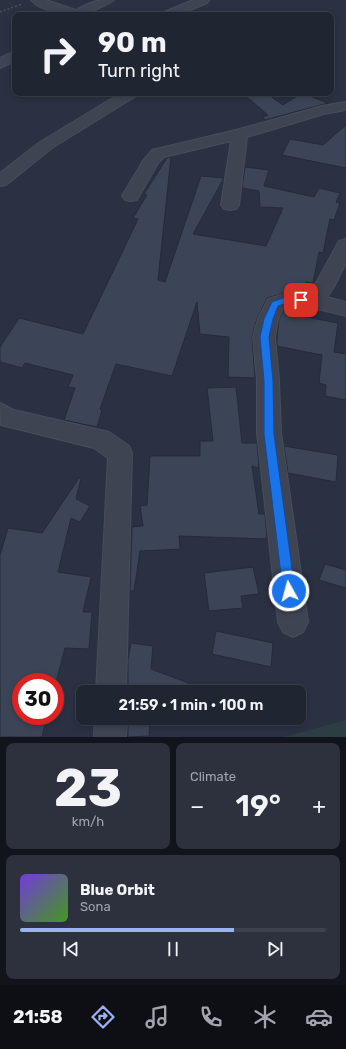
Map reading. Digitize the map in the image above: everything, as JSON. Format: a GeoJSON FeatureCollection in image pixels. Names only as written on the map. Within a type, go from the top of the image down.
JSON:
{"type":"FeatureCollection","features":[{"type":"Feature","properties":{"kind":"street"},"geometry":{"type":"LineString","coordinates":[[83,12],[92,5],[108,0]]}},
{"type":"Feature","properties":{"kind":"street"},"geometry":{"type":"LineString","coordinates":[[175,12],[203,0]]}},
{"type":"Feature","properties":{"kind":"street"},"geometry":{"type":"LineString","coordinates":[[33,1],[69,12]]}},
{"type":"Feature","properties":{"kind":"street"},"geometry":{"type":"LineString","coordinates":[[0,64],[12,57]]}},
{"type":"Feature","properties":{"kind":"street"},"geometry":{"type":"LineString","coordinates":[[2,178],[46,146],[126,96]]}},
{"type":"Feature","properties":{"kind":"street"},"geometry":{"type":"LineString","coordinates":[[329,96],[346,103]]}},
{"type":"Feature","properties":{"kind":"street"},"geometry":{"type":"LineString","coordinates":[[131,196],[151,160],[158,153],[240,134],[322,110],[346,106]]}},
{"type":"Feature","properties":{"kind":"street"},"geometry":{"type":"LineString","coordinates":[[230,205],[240,134]]}},
{"type":"Feature","properties":{"kind":"street"},"geometry":{"type":"LineString","coordinates":[[312,300],[324,287],[346,245]]}},
{"type":"Feature","properties":{"kind":"street"},"geometry":{"type":"LineString","coordinates":[[293,622],[269,434],[268,381],[264,337],[268,319],[275,304],[289,299],[312,300],[346,309]]}},
{"type":"Feature","properties":{"kind":"street"},"geometry":{"type":"LineString","coordinates":[[0,413],[9,418],[101,439],[120,453],[120,495],[111,685]]}},
{"type":"Feature","properties":{"kind":"street"},"geometry":{"type":"LineString","coordinates":[[110,737],[111,725]]}},
{"type":"Feature","properties":{"kind":"path"},"geometry":{"type":"LineString","coordinates":[[0,12],[33,1]]}},
{"type":"Feature","properties":{"kind":"shaded area"},"geometry":{"type":"Polygon","coordinates":[[[346,720],[346,737],[284,737],[346,720]]]}},
{"type":"Feature","properties":{"kind":"building"},"geometry":{"type":"Polygon","coordinates":[[[246,96],[270,96],[283,105],[297,96],[310,96],[328,103],[265,120],[263,117],[268,115],[246,96]]]}},
{"type":"Feature","properties":{"kind":"building"},"geometry":{"type":"Polygon","coordinates":[[[346,125],[346,168],[282,155],[290,139],[323,145],[346,125]]]}},
{"type":"Feature","properties":{"kind":"building"},"geometry":{"type":"Polygon","coordinates":[[[171,157],[158,280],[165,282],[201,176],[224,178],[193,234],[266,246],[283,208],[260,207],[259,191],[242,188],[245,167],[269,170],[264,186],[314,197],[319,188],[340,193],[336,202],[340,203],[334,220],[330,219],[323,253],[319,252],[313,283],[306,282],[305,292],[285,293],[267,298],[257,319],[252,337],[255,378],[228,377],[229,337],[200,334],[197,302],[172,376],[116,364],[100,409],[102,410],[97,427],[64,420],[75,388],[68,387],[73,375],[25,363],[22,368],[0,362],[0,347],[19,318],[83,334],[138,219],[133,218],[147,195],[144,194],[167,158],[171,157]]]}},
{"type":"Feature","properties":{"kind":"building"},"geometry":{"type":"Polygon","coordinates":[[[301,309],[300,316],[338,323],[334,352],[346,354],[346,400],[325,396],[326,385],[319,383],[322,355],[277,346],[279,319],[284,310],[301,309]]]}},
{"type":"Feature","properties":{"kind":"building"},"geometry":{"type":"Polygon","coordinates":[[[236,387],[242,443],[257,443],[259,468],[252,466],[259,514],[265,514],[267,539],[179,536],[180,549],[140,551],[134,591],[130,591],[132,527],[143,526],[140,506],[147,505],[150,456],[200,456],[200,441],[213,441],[207,388],[236,387]]]}},
{"type":"Feature","properties":{"kind":"building"},"geometry":{"type":"Polygon","coordinates":[[[284,446],[338,455],[336,482],[288,473],[284,446]]]}},
{"type":"Feature","properties":{"kind":"building"},"geometry":{"type":"Polygon","coordinates":[[[79,478],[81,479],[76,499],[90,506],[80,522],[71,518],[58,572],[91,577],[83,612],[92,612],[89,649],[65,648],[58,673],[12,673],[12,725],[45,725],[42,737],[0,737],[0,555],[8,528],[42,533],[79,478]]]}},
{"type":"Feature","properties":{"kind":"building"},"geometry":{"type":"Polygon","coordinates":[[[325,564],[346,570],[346,588],[319,580],[325,564]]]}},
{"type":"Feature","properties":{"kind":"building"},"geometry":{"type":"Polygon","coordinates":[[[253,567],[259,594],[241,596],[243,608],[209,611],[204,573],[253,567]]]}},
{"type":"Feature","properties":{"kind":"building"},"geometry":{"type":"Polygon","coordinates":[[[216,631],[273,643],[271,667],[212,654],[216,631]]]}},
{"type":"Feature","properties":{"kind":"building"},"geometry":{"type":"Polygon","coordinates":[[[131,643],[153,646],[151,669],[194,685],[128,685],[128,659],[131,643]]]}},
{"type":"Feature","properties":{"kind":"building"},"geometry":{"type":"Polygon","coordinates":[[[128,725],[150,725],[149,736],[128,737],[128,725]]]}},
{"type":"Feature","properties":{"kind":"route"},"geometry":{"type":"LineString","coordinates":[[289,591],[269,434],[268,381],[264,337],[268,319],[275,304],[289,299],[301,300]]}}]}
